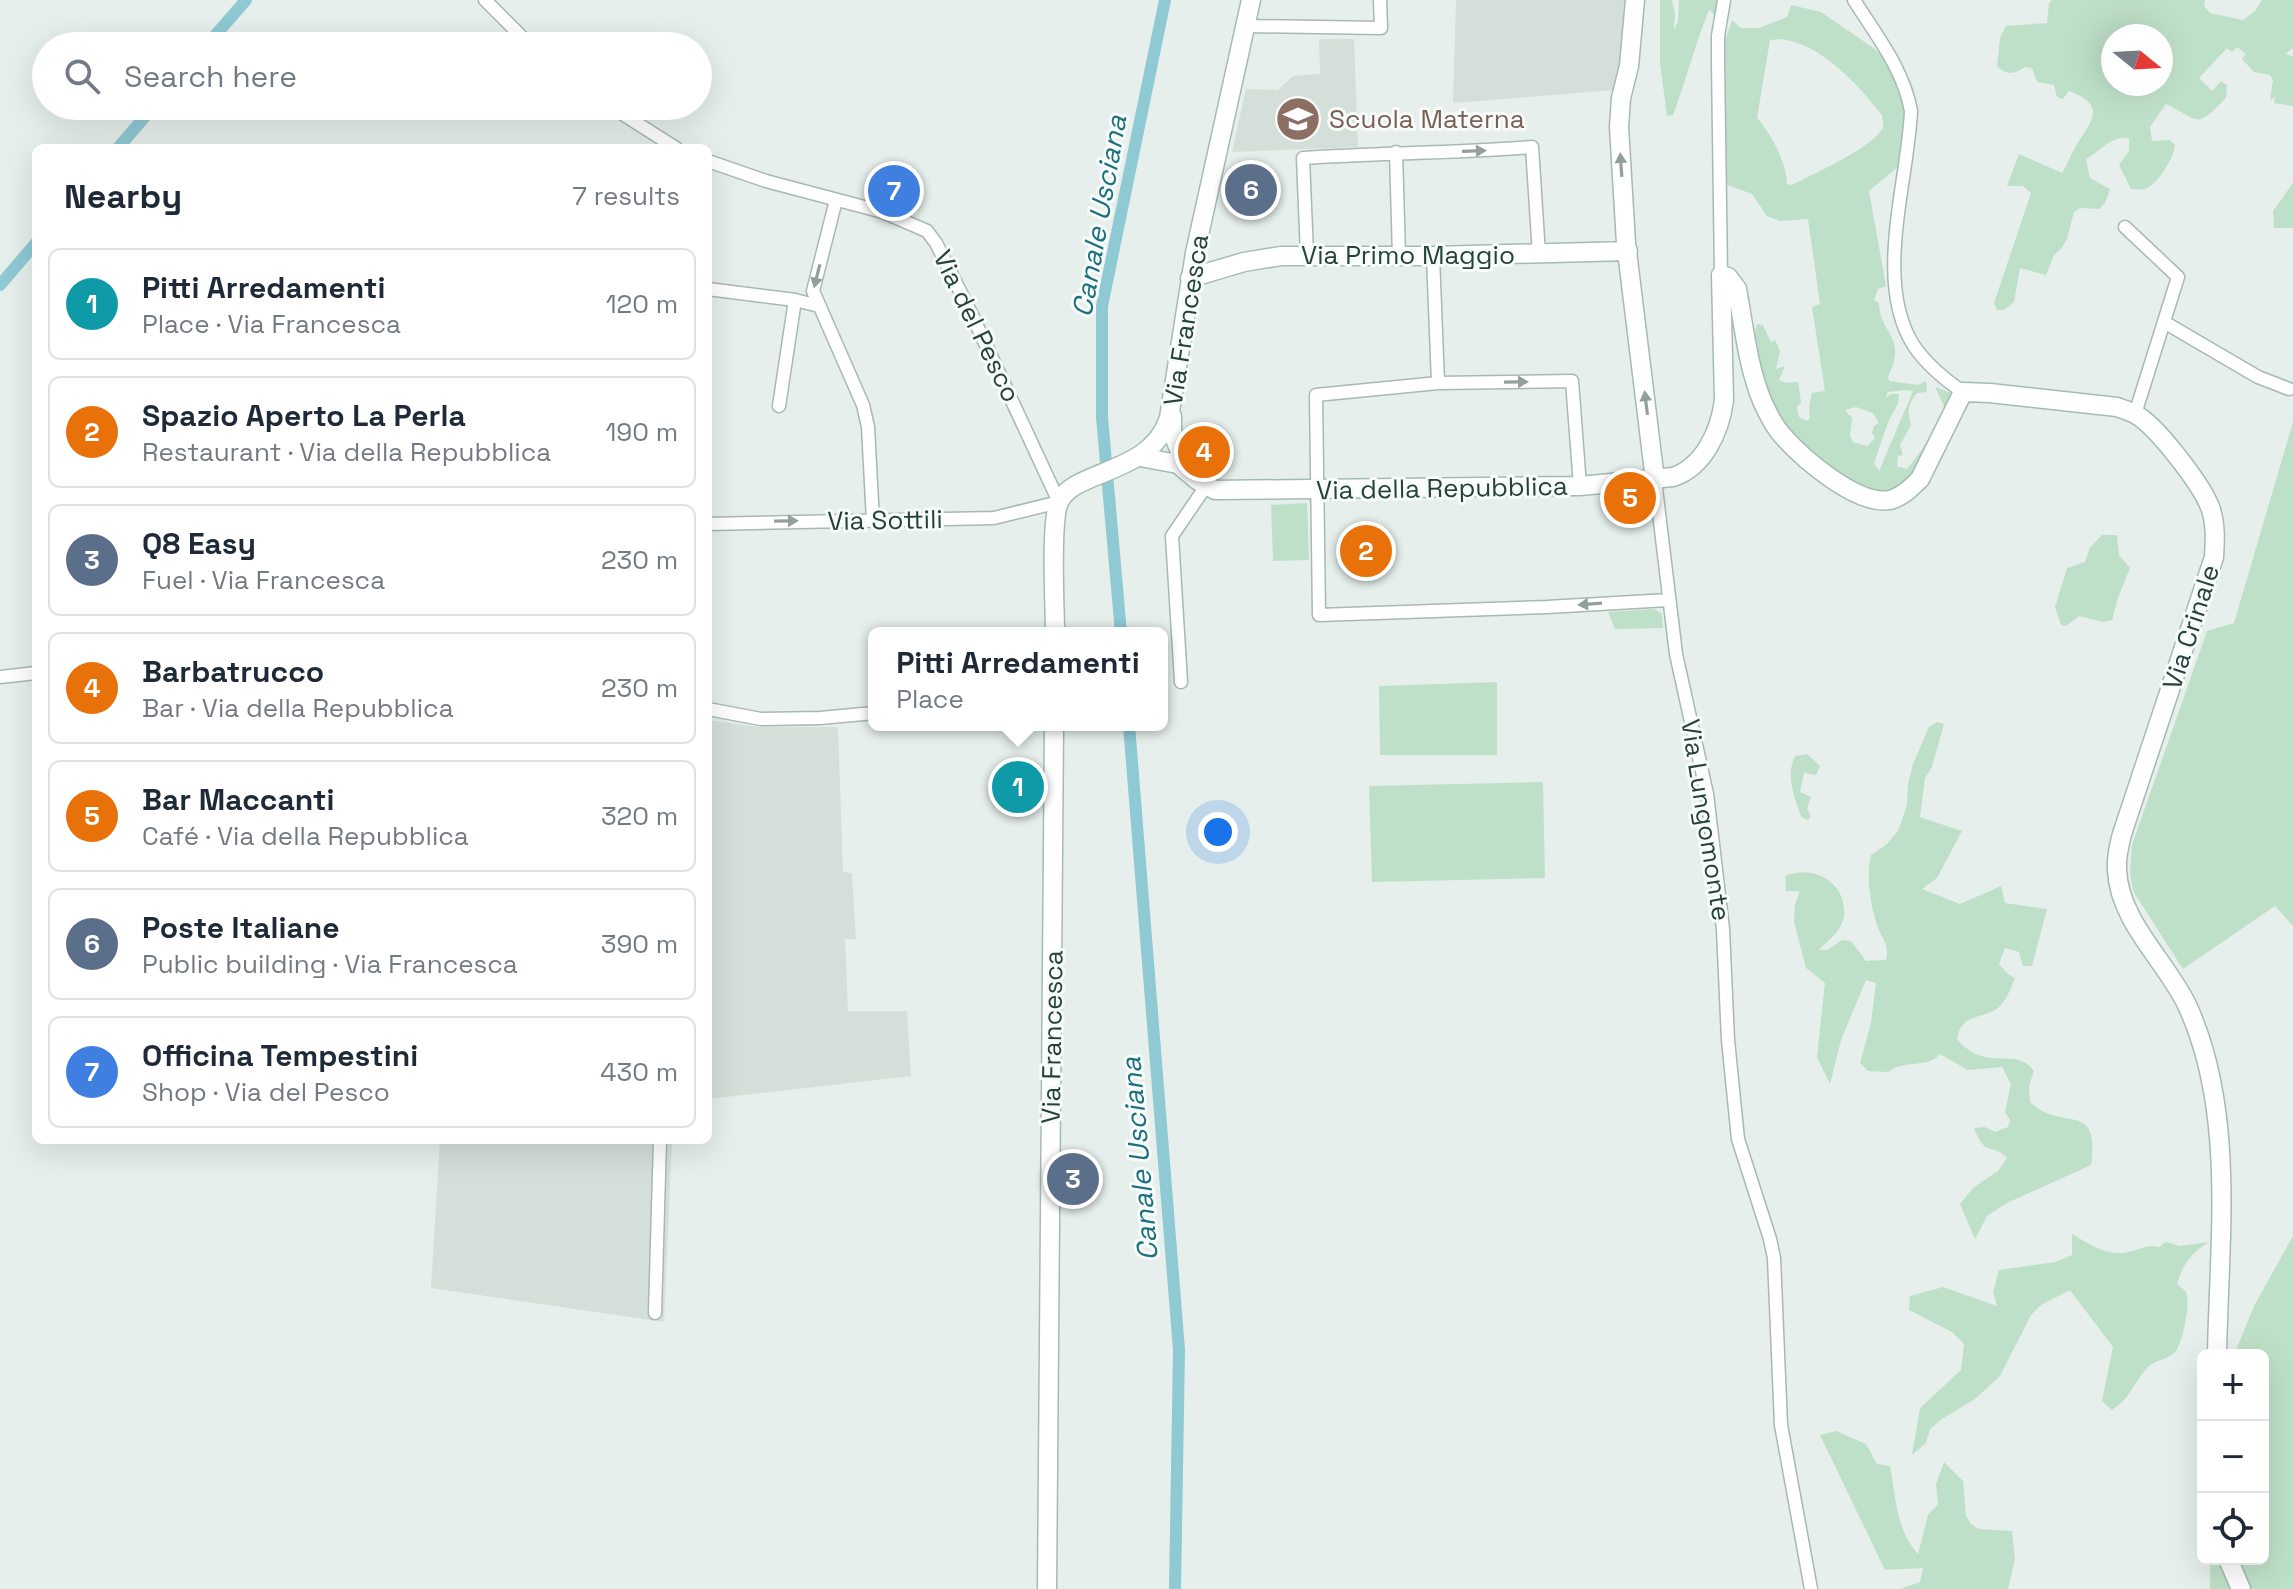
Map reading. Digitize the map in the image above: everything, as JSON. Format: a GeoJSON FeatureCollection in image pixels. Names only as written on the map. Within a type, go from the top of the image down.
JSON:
{"type":"FeatureCollection","features":[{"type":"Feature","properties":{"kind":"street"},"geometry":{"type":"LineString","coordinates":[[485,0],[517,32]]}},
{"type":"Feature","properties":{"kind":"street","name":"Via Francesca"},"geometry":{"type":"LineString","coordinates":[[1066,495],[1140,457],[1157,441],[1167,424],[1172,408],[1190,278],[1251,0]]}},
{"type":"Feature","properties":{"kind":"street"},"geometry":{"type":"LineString","coordinates":[[1245,26],[1381,28],[1380,0]]}},
{"type":"Feature","properties":{"kind":"street","name":"Via Lungomonte"},"geometry":{"type":"LineString","coordinates":[[1635,0],[1619,127],[1627,247],[1668,600],[1676,654],[1707,794],[1723,929],[1728,1053],[1736,1127],[1774,1258],[1781,1425],[1811,1589]]}},
{"type":"Feature","properties":{"kind":"street","name":"Via della Repubblica"},"geometry":{"type":"LineString","coordinates":[[1206,486],[1215,490],[1580,486],[1655,480],[1681,474],[1693,467],[1721,421],[1724,400],[1717,147],[1718,36],[1724,0]]}},
{"type":"Feature","properties":{"kind":"street","name":"Via della Repubblica"},"geometry":{"type":"LineString","coordinates":[[1718,36],[1732,0]]}},
{"type":"Feature","properties":{"kind":"street"},"geometry":{"type":"LineString","coordinates":[[1721,275],[1728,277],[1737,289],[1751,365],[1770,419],[1780,433],[1798,451],[1856,493],[1878,500],[1892,500],[1909,490],[1920,479],[1963,392],[1924,360],[1905,329],[1898,307],[1894,269],[1911,111],[1901,76],[1854,0]]}},
{"type":"Feature","properties":{"kind":"street"},"geometry":{"type":"LineString","coordinates":[[632,120],[670,144]]}},
{"type":"Feature","properties":{"kind":"street"},"geometry":{"type":"LineString","coordinates":[[1307,255],[1303,158],[1532,147],[1539,254]]}},
{"type":"Feature","properties":{"kind":"street"},"geometry":{"type":"LineString","coordinates":[[1396,152],[1399,256]]}},
{"type":"Feature","properties":{"kind":"street","name":"Via del Pesco"},"geometry":{"type":"LineString","coordinates":[[712,162],[902,218],[927,231],[1066,495]]}},
{"type":"Feature","properties":{"kind":"street"},"geometry":{"type":"LineString","coordinates":[[836,200],[813,291],[863,405],[868,427],[873,521]]}},
{"type":"Feature","properties":{"kind":"street"},"geometry":{"type":"LineString","coordinates":[[2125,227],[2178,277],[2135,414]]}},
{"type":"Feature","properties":{"kind":"street","name":"Via Primo Maggio"},"geometry":{"type":"LineString","coordinates":[[1190,278],[1244,262],[1307,255],[1539,254],[1627,247]]}},
{"type":"Feature","properties":{"kind":"street"},"geometry":{"type":"LineString","coordinates":[[1433,256],[1438,383]]}},
{"type":"Feature","properties":{"kind":"street"},"geometry":{"type":"LineString","coordinates":[[712,290],[819,306]]}},
{"type":"Feature","properties":{"kind":"street"},"geometry":{"type":"LineString","coordinates":[[779,406],[795,300]]}},
{"type":"Feature","properties":{"kind":"street"},"geometry":{"type":"LineString","coordinates":[[2164,322],[2258,377],[2289,389]]}},
{"type":"Feature","properties":{"kind":"street"},"geometry":{"type":"LineString","coordinates":[[1580,486],[1572,381],[1438,383],[1316,395],[1319,615],[1668,600]]}},
{"type":"Feature","properties":{"kind":"street","name":"Via Crinale"},"geometry":{"type":"LineString","coordinates":[[1963,392],[2117,407],[2135,414],[2158,433],[2201,489],[2209,505],[2215,534],[2211,574],[2122,834],[2116,872],[2120,891],[2133,920],[2188,1008],[2203,1047],[2213,1087],[2220,1152],[2217,1349]]}},
{"type":"Feature","properties":{"kind":"street"},"geometry":{"type":"LineString","coordinates":[[1172,408],[1172,431],[1182,463]]}},
{"type":"Feature","properties":{"kind":"street"},"geometry":{"type":"LineString","coordinates":[[1157,441],[1162,450],[1182,463],[1206,486],[1172,536],[1181,682]]}},
{"type":"Feature","properties":{"kind":"street"},"geometry":{"type":"LineString","coordinates":[[1140,457],[1182,463]]}},
{"type":"Feature","properties":{"kind":"street"},"geometry":{"type":"LineString","coordinates":[[1055,627],[1056,522],[1066,495]]}},
{"type":"Feature","properties":{"kind":"street","name":"Via Sottili"},"geometry":{"type":"LineString","coordinates":[[712,524],[994,518],[1066,495]]}},
{"type":"Feature","properties":{"kind":"street"},"geometry":{"type":"LineString","coordinates":[[0,677],[32,673]]}},
{"type":"Feature","properties":{"kind":"street"},"geometry":{"type":"LineString","coordinates":[[712,710],[761,719],[868,713]]}},
{"type":"Feature","properties":{"kind":"street","name":"Via Francesca"},"geometry":{"type":"LineString","coordinates":[[1047,1589],[1054,731]]}},
{"type":"Feature","properties":{"kind":"street"},"geometry":{"type":"LineString","coordinates":[[655,1313],[660,1144]]}},
{"type":"Feature","properties":{"kind":"street"},"geometry":{"type":"LineString","coordinates":[[2231,1565],[2241,1589]]}},
{"type":"Feature","properties":{"kind":"shaded area"},"geometry":{"type":"Polygon","coordinates":[[[1456,0],[1628,0],[1623,60],[1615,90],[1453,103],[1456,0]]]}},
{"type":"Feature","properties":{"kind":"shaded area","name":"Scuola Materna"},"geometry":{"type":"Polygon","coordinates":[[[1319,39],[1354,39],[1358,147],[1232,152],[1246,89],[1278,90],[1293,76],[1320,74],[1319,39]]]}},
{"type":"Feature","properties":{"kind":"shaded area"},"geometry":{"type":"Polygon","coordinates":[[[712,721],[759,727],[838,727],[843,872],[852,873],[856,939],[845,939],[848,1011],[907,1011],[911,1076],[712,1099],[712,721]]]}},
{"type":"Feature","properties":{"kind":"shaded area"},"geometry":{"type":"Polygon","coordinates":[[[440,1144],[672,1144],[664,1322],[431,1288],[440,1144]]]}},
{"type":"Feature","properties":{"kind":"green space"},"geometry":{"type":"Polygon","coordinates":[[[1660,0],[1672,0],[1674,31],[1679,0],[1718,0],[1715,15],[1709,10],[1673,115],[1667,116],[1660,63],[1660,0]]]}},
{"type":"Feature","properties":{"kind":"green space"},"geometry":{"type":"Polygon","coordinates":[[[2052,0],[2205,0],[2204,6],[2210,13],[2243,20],[2255,11],[2262,0],[2293,0],[2293,48],[2285,54],[2293,56],[2293,106],[2274,103],[2275,97],[2270,100],[2273,80],[2270,75],[2254,72],[2242,59],[2246,54],[2237,47],[2232,52],[2227,48],[2199,78],[2212,91],[2221,81],[2227,85],[2226,98],[2202,119],[2191,118],[2166,104],[2150,127],[2152,141],[2170,140],[2175,145],[2168,163],[2155,182],[2145,189],[2131,189],[2119,165],[2129,151],[2129,138],[2112,141],[2086,159],[2090,178],[2110,189],[2105,203],[2099,209],[2080,208],[2074,212],[2067,239],[2054,255],[2046,275],[2020,268],[2014,302],[2004,310],[1997,310],[1994,303],[2031,193],[2023,186],[2007,186],[2019,154],[2062,173],[2093,113],[2088,101],[2069,91],[2063,99],[2057,97],[2054,85],[2037,82],[2032,68],[2025,67],[2011,73],[1997,66],[2000,38],[2006,26],[2047,23],[2052,0]]]}},
{"type":"Feature","properties":{"kind":"green space"},"geometry":{"type":"Polygon","coordinates":[[[1791,5],[1821,12],[1875,49],[1891,66],[1906,105],[1899,166],[1869,191],[1886,286],[1878,289],[1874,300],[1879,303],[1880,314],[1895,352],[1889,381],[1918,385],[1926,381],[1927,392],[1917,393],[1910,404],[1911,425],[1900,445],[1903,455],[1898,456],[1897,466],[1907,469],[1937,423],[1944,406],[1935,387],[1951,393],[1951,400],[1917,473],[1889,495],[1845,478],[1815,458],[1791,435],[1769,400],[1756,354],[1754,337],[1757,324],[1763,325],[1771,342],[1775,340],[1780,351],[1776,369],[1785,366],[1779,380],[1798,382],[1801,402],[1797,407],[1799,417],[1807,421],[1810,418],[1812,393],[1825,391],[1812,307],[1820,304],[1808,219],[1780,221],[1767,216],[1752,194],[1725,184],[1725,41],[1732,20],[1741,28],[1759,28],[1787,17],[1791,5]],[[1782,39],[1770,40],[1757,118],[1777,149],[1787,184],[1792,185],[1868,143],[1878,135],[1883,124],[1882,115],[1838,68],[1812,49],[1782,39]],[[1913,391],[1888,392],[1885,398],[1899,394],[1898,404],[1874,463],[1879,471],[1913,391]],[[1856,407],[1845,410],[1852,418],[1850,436],[1853,442],[1867,446],[1875,438],[1872,433],[1879,423],[1873,413],[1856,407]]]}},
{"type":"Feature","properties":{"kind":"green space"},"geometry":{"type":"Polygon","coordinates":[[[2293,183],[2293,228],[2274,228],[2273,211],[2293,183]]]}},
{"type":"Feature","properties":{"kind":"green space"},"geometry":{"type":"Polygon","coordinates":[[[2293,422],[2293,926],[2275,906],[2183,969],[2133,891],[2130,873],[2132,845],[2207,631],[2234,623],[2293,422]]]}},
{"type":"Feature","properties":{"kind":"green space"},"geometry":{"type":"Polygon","coordinates":[[[1307,503],[1309,560],[1273,561],[1271,505],[1307,503]]]}},
{"type":"Feature","properties":{"kind":"green space"},"geometry":{"type":"Polygon","coordinates":[[[2102,535],[2117,535],[2119,555],[2130,568],[2112,620],[2103,622],[2079,616],[2066,626],[2061,625],[2055,607],[2067,568],[2085,562],[2090,547],[2102,535]]]}},
{"type":"Feature","properties":{"kind":"green space"},"geometry":{"type":"Polygon","coordinates":[[[1654,609],[1662,614],[1663,628],[1615,629],[1608,612],[1654,609]]]}},
{"type":"Feature","properties":{"kind":"green space"},"geometry":{"type":"Polygon","coordinates":[[[1497,682],[1497,755],[1380,755],[1379,686],[1497,682]]]}},
{"type":"Feature","properties":{"kind":"green space"},"geometry":{"type":"Polygon","coordinates":[[[1937,722],[1944,724],[1932,767],[1925,778],[1920,817],[1962,831],[1937,878],[1922,889],[1960,904],[2001,886],[2005,903],[2047,909],[2032,966],[2023,966],[2019,952],[2005,948],[1999,964],[2015,978],[2007,996],[1995,1010],[1966,1022],[1957,1039],[1979,1055],[2027,1064],[2034,1071],[2029,1086],[2030,1102],[2042,1111],[2084,1124],[2090,1131],[2092,1144],[2091,1165],[2007,1203],[1987,1216],[1975,1239],[1960,1204],[1973,1188],[1998,1171],[2007,1158],[1985,1146],[1974,1128],[1985,1127],[1995,1132],[2008,1127],[2010,1120],[2005,1112],[2011,1084],[2002,1067],[1968,1070],[1940,1054],[1935,1059],[1888,1072],[1868,1071],[1860,1063],[1871,1023],[1876,983],[1866,980],[1841,1040],[1830,1084],[1817,1057],[1825,983],[1806,968],[1794,922],[1795,904],[1800,891],[1786,891],[1785,876],[1806,872],[1826,879],[1840,894],[1844,916],[1838,931],[1819,950],[1827,950],[1842,940],[1851,941],[1866,961],[1886,960],[1886,945],[1871,899],[1871,855],[1887,844],[1898,831],[1907,805],[1913,764],[1929,727],[1937,722]]]}},
{"type":"Feature","properties":{"kind":"green space"},"geometry":{"type":"Polygon","coordinates":[[[1807,754],[1820,766],[1816,775],[1804,773],[1800,792],[1811,797],[1807,809],[1811,816],[1808,820],[1801,817],[1791,779],[1795,756],[1807,754]]]}},
{"type":"Feature","properties":{"kind":"green space"},"geometry":{"type":"Polygon","coordinates":[[[1543,782],[1545,878],[1372,882],[1369,786],[1543,782]]]}},
{"type":"Feature","properties":{"kind":"green space"},"geometry":{"type":"Polygon","coordinates":[[[2072,1234],[2114,1253],[2159,1247],[2166,1242],[2180,1246],[2209,1242],[2188,1260],[2177,1284],[2186,1292],[2188,1304],[2183,1332],[2175,1352],[2148,1367],[2123,1401],[2112,1410],[2102,1401],[2113,1347],[2070,1290],[2041,1305],[2031,1315],[2000,1376],[1975,1399],[1930,1429],[1926,1443],[1912,1455],[1920,1408],[1961,1370],[1964,1344],[1952,1332],[1909,1310],[1910,1296],[1943,1287],[1997,1306],[1993,1292],[1999,1270],[2056,1262],[2072,1255],[2072,1234]]]}},
{"type":"Feature","properties":{"kind":"green space"},"geometry":{"type":"Polygon","coordinates":[[[2293,1236],[2293,1589],[2210,1589],[2210,1565],[2269,1565],[2269,1349],[2236,1349],[2254,1306],[2293,1236]]]}},
{"type":"Feature","properties":{"kind":"green space"},"geometry":{"type":"Polygon","coordinates":[[[1836,1431],[1866,1444],[1877,1464],[1890,1466],[1901,1524],[1918,1554],[1928,1515],[1938,1504],[1936,1484],[1944,1462],[1963,1481],[1966,1516],[1971,1524],[1979,1529],[2012,1531],[2015,1559],[2008,1589],[1900,1589],[1920,1582],[1923,1568],[1885,1570],[1820,1435],[1836,1431]]]}},
{"type":"Feature","properties":{"kind":"waterway"},"geometry":{"type":"LineString","coordinates":[[218,32],[246,0]]}},
{"type":"Feature","properties":{"kind":"waterway","name":"Canale Usciana"},"geometry":{"type":"LineString","coordinates":[[1120,627],[1102,417],[1102,306],[1165,0]]}},
{"type":"Feature","properties":{"kind":"waterway"},"geometry":{"type":"LineString","coordinates":[[121,144],[142,120]]}},
{"type":"Feature","properties":{"kind":"waterway"},"geometry":{"type":"LineString","coordinates":[[0,285],[32,248]]}},
{"type":"Feature","properties":{"kind":"waterway","name":"Canale Usciana"},"geometry":{"type":"LineString","coordinates":[[1129,731],[1179,1350],[1175,1589]]}},
{"type":"Feature","properties":{"kind":"place","name":"Scuola Materna"},"geometry":{"type":"Point","coordinates":[1298,119]}},
{"type":"Feature","properties":{"kind":"place","name":"Poste Italiane"},"geometry":{"type":"Point","coordinates":[1251,190]}},
{"type":"Feature","properties":{"kind":"place","name":"Officina Tempestini"},"geometry":{"type":"Point","coordinates":[894,191]}},
{"type":"Feature","properties":{"kind":"place","name":"Barbatrucco"},"geometry":{"type":"Point","coordinates":[1204,452]}},
{"type":"Feature","properties":{"kind":"place","name":"Bar Maccanti"},"geometry":{"type":"Point","coordinates":[1630,498]}},
{"type":"Feature","properties":{"kind":"place","name":"Spazio Aperto La Perla"},"geometry":{"type":"Point","coordinates":[1366,551]}},
{"type":"Feature","properties":{"kind":"place","name":"Pitti Arredamenti"},"geometry":{"type":"Point","coordinates":[1018,787]}},
{"type":"Feature","properties":{"kind":"place","name":"Q8 Easy"},"geometry":{"type":"Point","coordinates":[1073,1179]}}]}
